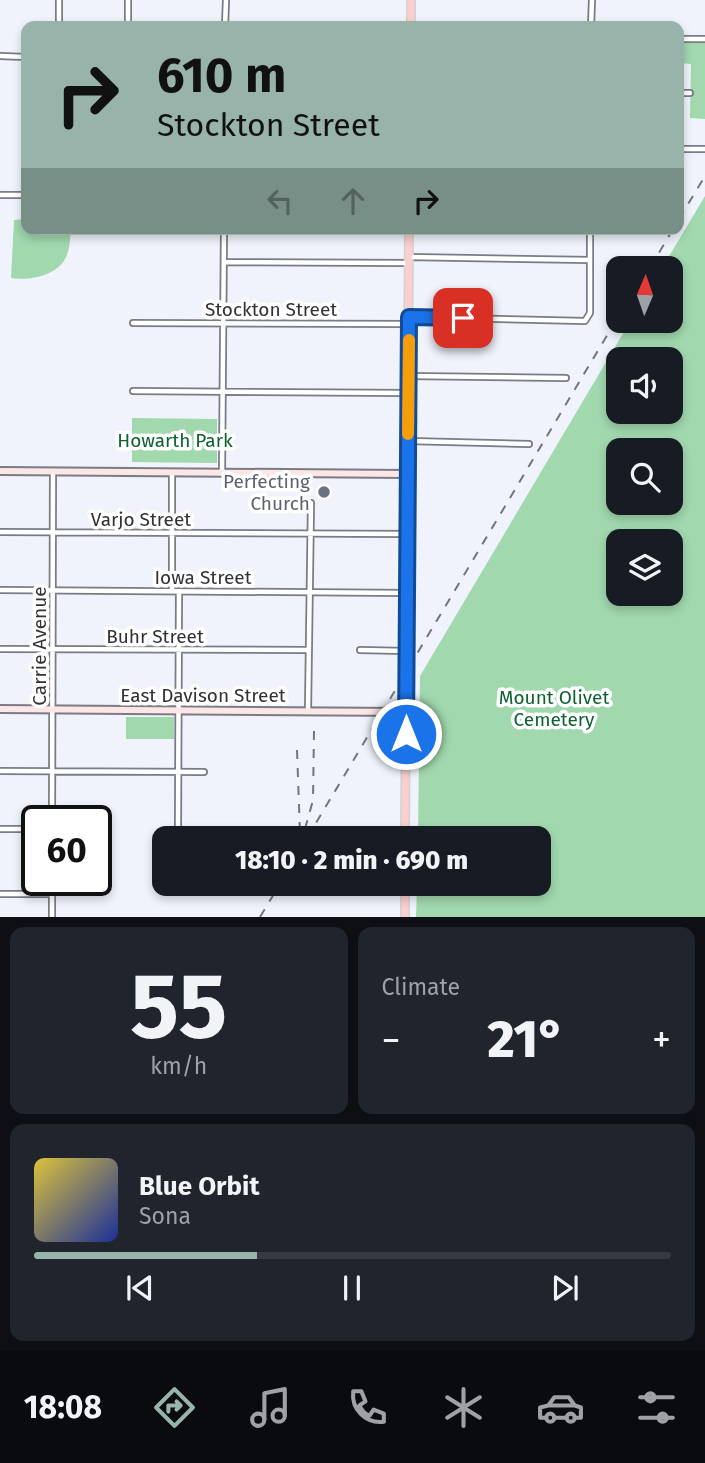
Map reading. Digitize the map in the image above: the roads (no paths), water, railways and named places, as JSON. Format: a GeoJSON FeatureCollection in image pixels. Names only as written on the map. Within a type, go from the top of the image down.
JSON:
{"type":"FeatureCollection","features":[{"type":"Feature","properties":{"kind":"main road"},"geometry":{"type":"LineString","coordinates":[[411,0],[411,21]]}},
{"type":"Feature","properties":{"kind":"main road"},"geometry":{"type":"LineString","coordinates":[[405,826],[409,235]]}},
{"type":"Feature","properties":{"kind":"main road"},"geometry":{"type":"LineString","coordinates":[[405,896],[405,917]]}},
{"type":"Feature","properties":{"kind":"street"},"geometry":{"type":"LineString","coordinates":[[59,0],[59,21]]}},
{"type":"Feature","properties":{"kind":"street"},"geometry":{"type":"LineString","coordinates":[[128,0],[128,21]]}},
{"type":"Feature","properties":{"kind":"street"},"geometry":{"type":"LineString","coordinates":[[225,21],[226,0]]}},
{"type":"Feature","properties":{"kind":"street"},"geometry":{"type":"LineString","coordinates":[[592,0],[592,21]]}},
{"type":"Feature","properties":{"kind":"street"},"geometry":{"type":"LineString","coordinates":[[684,38],[705,39]]}},
{"type":"Feature","properties":{"kind":"street"},"geometry":{"type":"LineString","coordinates":[[0,57],[21,57]]}},
{"type":"Feature","properties":{"kind":"street"},"geometry":{"type":"LineString","coordinates":[[684,93],[690,93]]}},
{"type":"Feature","properties":{"kind":"street"},"geometry":{"type":"LineString","coordinates":[[684,149],[705,149]]}},
{"type":"Feature","properties":{"kind":"street"},"geometry":{"type":"LineString","coordinates":[[0,195],[21,195]]}},
{"type":"Feature","properties":{"kind":"street"},"geometry":{"type":"LineString","coordinates":[[222,472],[224,235]]}},
{"type":"Feature","properties":{"kind":"street"},"geometry":{"type":"LineString","coordinates":[[224,262],[590,260],[590,235]]}},
{"type":"Feature","properties":{"kind":"street","name":"Stockton Street"},"geometry":{"type":"LineString","coordinates":[[133,323],[583,321],[590,313],[590,260]]}},
{"type":"Feature","properties":{"kind":"street"},"geometry":{"type":"LineString","coordinates":[[408,376],[566,378]]}},
{"type":"Feature","properties":{"kind":"street"},"geometry":{"type":"LineString","coordinates":[[133,391],[408,393]]}},
{"type":"Feature","properties":{"kind":"street"},"geometry":{"type":"LineString","coordinates":[[408,442],[529,444]]}},
{"type":"Feature","properties":{"kind":"street"},"geometry":{"type":"LineString","coordinates":[[0,471],[408,474]]}},
{"type":"Feature","properties":{"kind":"street","name":"Carrie Avenue"},"geometry":{"type":"LineString","coordinates":[[52,805],[53,471]]}},
{"type":"Feature","properties":{"kind":"street"},"geometry":{"type":"LineString","coordinates":[[172,472],[172,591]]}},
{"type":"Feature","properties":{"kind":"street"},"geometry":{"type":"LineString","coordinates":[[309,711],[312,503]]}},
{"type":"Feature","properties":{"kind":"street","name":"Varjo Street"},"geometry":{"type":"LineString","coordinates":[[0,532],[407,534]]}},
{"type":"Feature","properties":{"kind":"street","name":"Iowa Street"},"geometry":{"type":"LineString","coordinates":[[0,590],[407,593]]}},
{"type":"Feature","properties":{"kind":"street"},"geometry":{"type":"LineString","coordinates":[[178,826],[179,591]]}},
{"type":"Feature","properties":{"kind":"street","name":"Buhr Street"},"geometry":{"type":"LineString","coordinates":[[0,649],[309,650]]}},
{"type":"Feature","properties":{"kind":"street"},"geometry":{"type":"LineString","coordinates":[[360,650],[406,651]]}},
{"type":"Feature","properties":{"kind":"street","name":"East Davison Street"},"geometry":{"type":"LineString","coordinates":[[0,709],[406,712]]}},
{"type":"Feature","properties":{"kind":"street"},"geometry":{"type":"LineString","coordinates":[[0,771],[204,772]]}},
{"type":"Feature","properties":{"kind":"street"},"geometry":{"type":"LineString","coordinates":[[0,829],[21,829]]}},
{"type":"Feature","properties":{"kind":"street"},"geometry":{"type":"LineString","coordinates":[[0,894],[21,894]]}},
{"type":"Feature","properties":{"kind":"street"},"geometry":{"type":"LineString","coordinates":[[52,896],[52,917]]}},
{"type":"Feature","properties":{"kind":"railway"},"geometry":{"type":"LineString","coordinates":[[684,211],[705,176]]}},
{"type":"Feature","properties":{"kind":"railway"},"geometry":{"type":"LineString","coordinates":[[657,256],[669,235]]}},
{"type":"Feature","properties":{"kind":"railway"},"geometry":{"type":"LineString","coordinates":[[314,826],[608,333]]}},
{"type":"Feature","properties":{"kind":"railway"},"geometry":{"type":"LineString","coordinates":[[306,826],[313,800],[314,731]]}},
{"type":"Feature","properties":{"kind":"railway"},"geometry":{"type":"LineString","coordinates":[[297,750],[300,826]]}},
{"type":"Feature","properties":{"kind":"railway"},"geometry":{"type":"LineString","coordinates":[[260,917],[273,896]]}},
{"type":"Feature","properties":{"kind":"place","name":"Perfecting Church"},"geometry":{"type":"Point","coordinates":[324,492]}},
{"type":"Feature","properties":{"kind":"park label","name":"Howarth Park"},"geometry":{"type":"Point","coordinates":[175,440]}},
{"type":"Feature","properties":{"kind":"park label","name":"Mount Olivet Cemetery"},"geometry":{"type":"Point","coordinates":[554,708]}}]}
